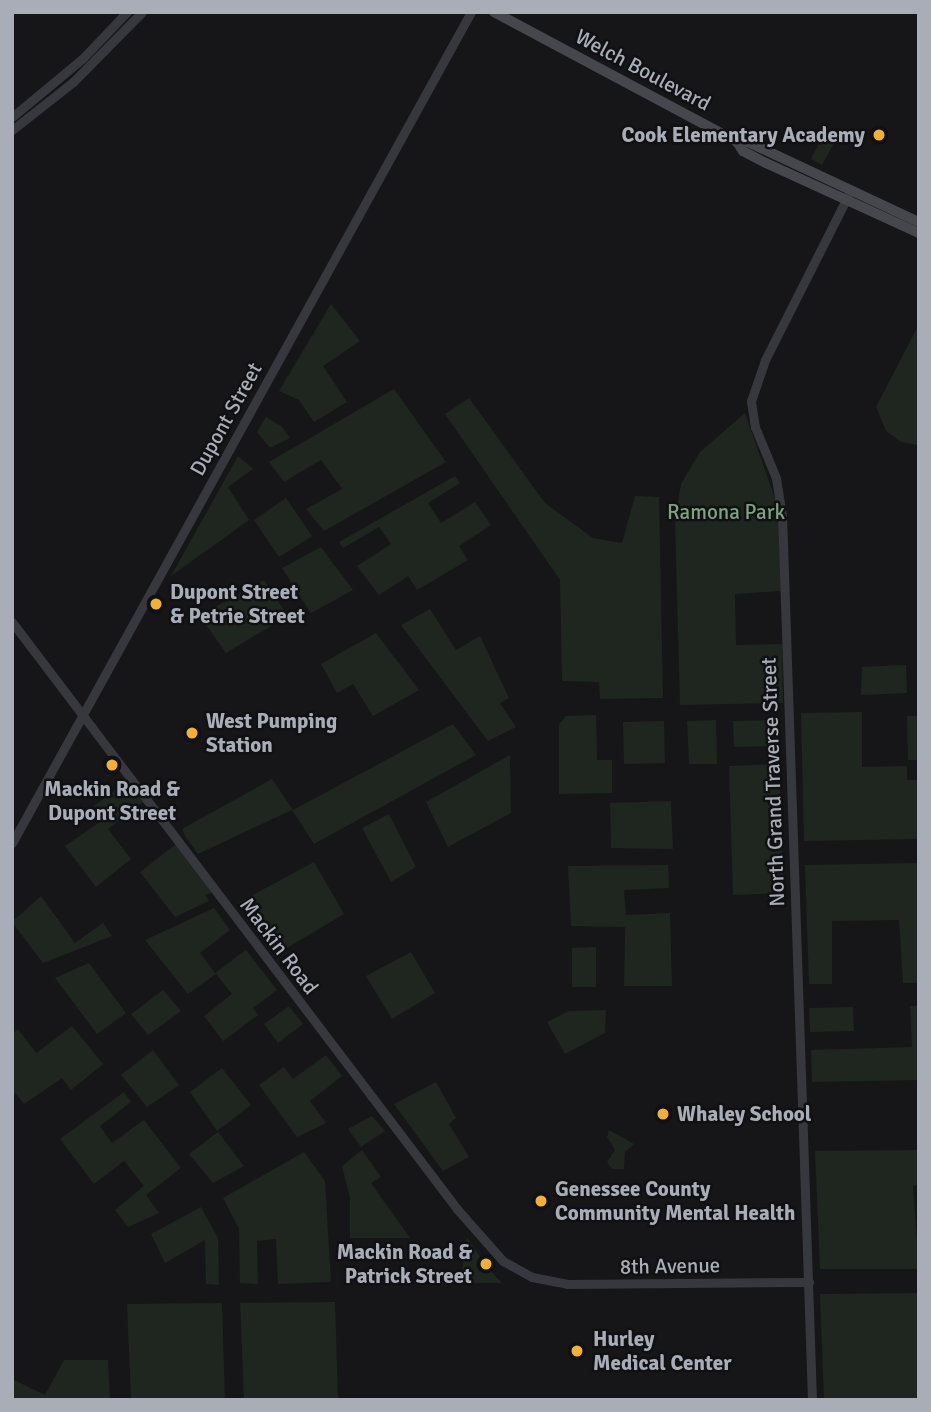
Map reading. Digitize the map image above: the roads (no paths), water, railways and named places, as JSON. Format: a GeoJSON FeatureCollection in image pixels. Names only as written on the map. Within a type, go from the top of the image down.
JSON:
{"type":"FeatureCollection","features":[{"type":"Feature","properties":{"kind":"main road","name":"Welch Boulevard"},"geometry":{"type":"LineString","coordinates":[[494,12],[737,142],[748,142],[919,233]]}},
{"type":"Feature","properties":{"kind":"main road","name":"Welch Boulevard"},"geometry":{"type":"LineString","coordinates":[[848,196],[919,222]]}},
{"type":"Feature","properties":{"kind":"street"},"geometry":{"type":"LineString","coordinates":[[12,117],[68,72],[127,12]]}},
{"type":"Feature","properties":{"kind":"street"},"geometry":{"type":"LineString","coordinates":[[12,130],[73,82],[142,12]]}},
{"type":"Feature","properties":{"kind":"street","name":"Dupont Street"},"geometry":{"type":"LineString","coordinates":[[12,843],[471,12]]}},
{"type":"Feature","properties":{"kind":"street","name":"North Grand Traverse Street"},"geometry":{"type":"LineString","coordinates":[[812,1400],[782,516],[776,478],[751,406],[762,368],[848,196]]}},
{"type":"Feature","properties":{"kind":"street","name":"Mackin Road"},"geometry":{"type":"LineString","coordinates":[[12,622],[468,1224],[503,1261],[532,1277]]}},
{"type":"Feature","properties":{"kind":"street","name":"8th Avenue"},"geometry":{"type":"LineString","coordinates":[[532,1277],[589,1285],[808,1282]]}},
{"type":"Feature","properties":{"kind":"place","name":"Cook Elementary Academy"},"geometry":{"type":"Point","coordinates":[879,135]}},
{"type":"Feature","properties":{"kind":"place","name":"Dupont Street & Petrie Street"},"geometry":{"type":"Point","coordinates":[156,604]}},
{"type":"Feature","properties":{"kind":"place","name":"West Pumping Station"},"geometry":{"type":"Point","coordinates":[192,733]}},
{"type":"Feature","properties":{"kind":"place","name":"Mackin Road & Dupont Street"},"geometry":{"type":"Point","coordinates":[112,765]}},
{"type":"Feature","properties":{"kind":"place","name":"Whaley School"},"geometry":{"type":"Point","coordinates":[663,1114]}},
{"type":"Feature","properties":{"kind":"place","name":"Genessee County Community Mental Health"},"geometry":{"type":"Point","coordinates":[541,1201]}},
{"type":"Feature","properties":{"kind":"place","name":"Mackin Road & Patrick Street"},"geometry":{"type":"Point","coordinates":[486,1264]}},
{"type":"Feature","properties":{"kind":"place","name":"Hurley Medical Center"},"geometry":{"type":"Point","coordinates":[577,1351]}},
{"type":"Feature","properties":{"kind":"park label","name":"Ramona Park"},"geometry":{"type":"Point","coordinates":[726,512]}}]}
